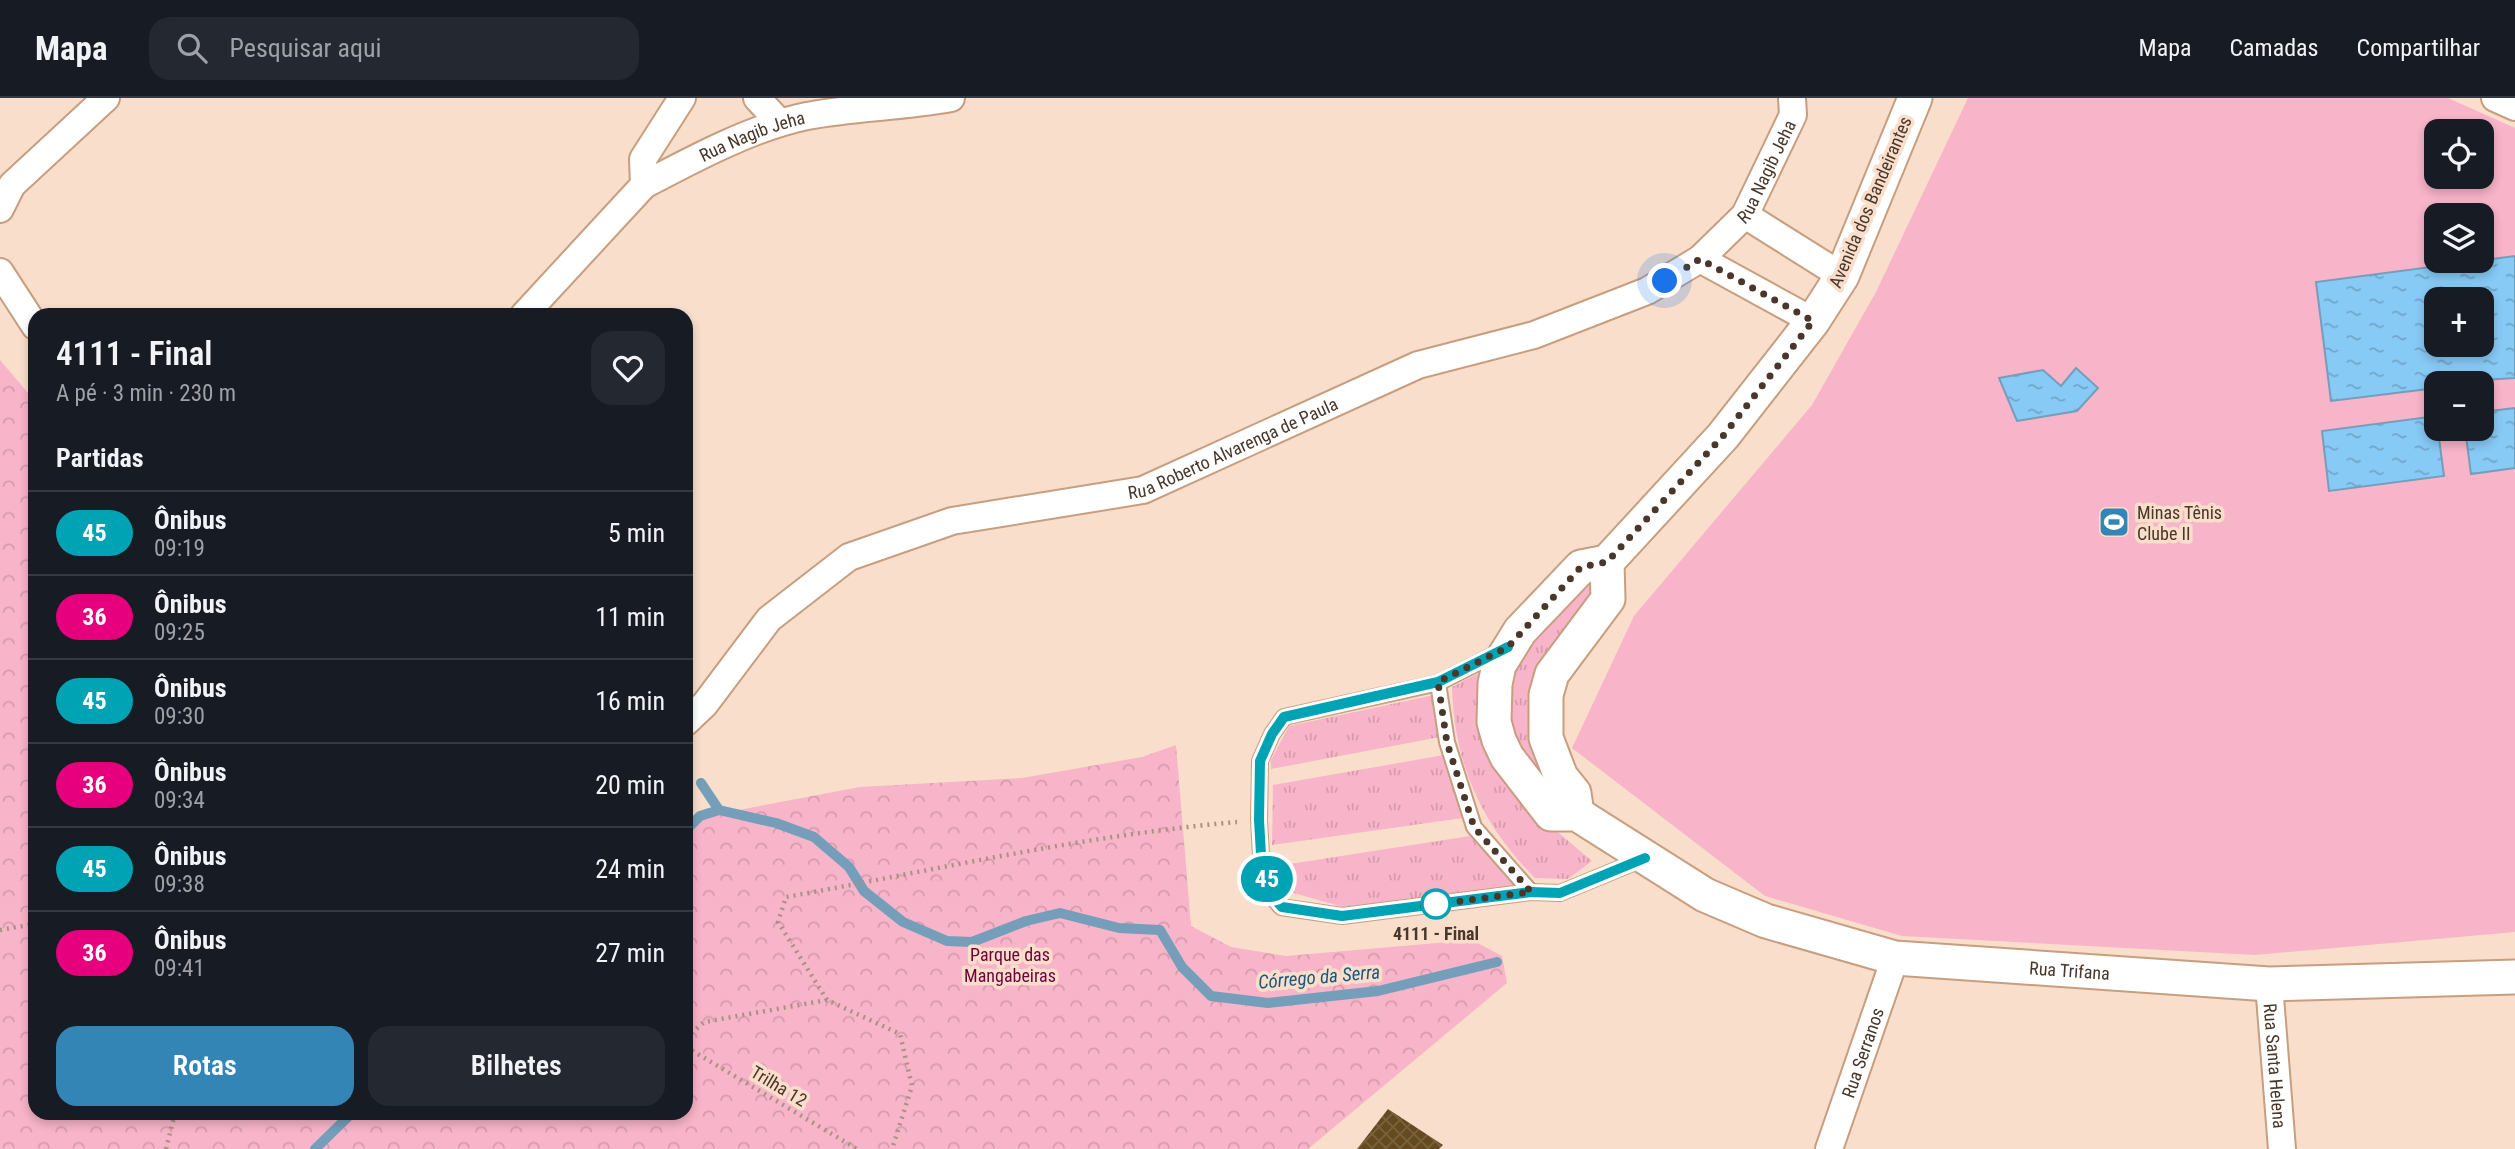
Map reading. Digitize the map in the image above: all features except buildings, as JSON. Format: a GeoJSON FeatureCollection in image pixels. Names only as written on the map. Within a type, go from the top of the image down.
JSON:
{"type":"FeatureCollection","features":[{"type":"Feature","properties":{"kind":"street"},"geometry":{"type":"LineString","coordinates":[[0,209],[12,184],[106,98]]}},
{"type":"Feature","properties":{"kind":"street"},"geometry":{"type":"LineString","coordinates":[[644,185],[643,159],[681,98]]}},
{"type":"Feature","properties":{"kind":"street"},"geometry":{"type":"LineString","coordinates":[[757,98],[780,124]]}},
{"type":"Feature","properties":{"kind":"street","name":"Rua Nagib Jeha"},"geometry":{"type":"LineString","coordinates":[[530,308],[644,185],[684,164],[780,124],[808,116],[902,107],[951,98]]}},
{"type":"Feature","properties":{"kind":"street","name":"Rua Nagib Jeha"},"geometry":{"type":"LineString","coordinates":[[1792,98],[1793,115],[1745,215],[1842,276]]}},
{"type":"Feature","properties":{"kind":"street","name":"Avenida dos Bandeirantes"},"geometry":{"type":"LineString","coordinates":[[1645,858],[1577,814],[1551,814],[1507,757],[1499,740],[1493,713],[1495,684],[1508,647],[1581,567],[1607,562],[1723,436],[1813,321],[1842,276],[1915,98]]}},
{"type":"Feature","properties":{"kind":"street"},"geometry":{"type":"LineString","coordinates":[[2495,98],[2515,107]]}},
{"type":"Feature","properties":{"kind":"street","name":"Rua Roberto Alvarenga de Paula"},"geometry":{"type":"LineString","coordinates":[[693,715],[705,704],[769,619],[849,557],[952,521],[1143,490],[1418,365],[1534,335],[1647,291],[1700,259],[1745,215]]}},
{"type":"Feature","properties":{"kind":"street"},"geometry":{"type":"LineString","coordinates":[[1700,259],[1813,321]]}},
{"type":"Feature","properties":{"kind":"street"},"geometry":{"type":"LineString","coordinates":[[0,272],[28,315]]}},
{"type":"Feature","properties":{"kind":"street"},"geometry":{"type":"LineString","coordinates":[[1577,814],[1574,793],[1557,768],[1546,738],[1546,695],[1552,674],[1608,598],[1607,562]]}},
{"type":"Feature","properties":{"kind":"street","name":"Rua Trifana"},"geometry":{"type":"LineString","coordinates":[[1645,858],[1705,895],[1766,921],[1895,958],[2269,984],[2515,977]]}},
{"type":"Feature","properties":{"kind":"street","name":"Rua Serranos"},"geometry":{"type":"LineString","coordinates":[[1829,1149],[1895,958]]}},
{"type":"Feature","properties":{"kind":"street","name":"Rua Santa Helena"},"geometry":{"type":"LineString","coordinates":[[2269,984],[2282,1149]]}},
{"type":"Feature","properties":{"kind":"lane"},"geometry":{"type":"LineString","coordinates":[[1508,647],[1438,682],[1284,717],[1272,734],[1260,761],[1261,855],[1270,894],[1282,907],[1342,916],[1531,892],[1560,893],[1645,858]]}},
{"type":"Feature","properties":{"kind":"lane"},"geometry":{"type":"LineString","coordinates":[[1438,682],[1447,743],[1474,827],[1531,892]]}},
{"type":"Feature","properties":{"kind":"path"},"geometry":{"type":"LineString","coordinates":[[892,1149],[912,1086],[900,1034],[827,1000],[778,922],[786,897],[878,877],[1169,828],[1259,820]]}},
{"type":"Feature","properties":{"kind":"path"},"geometry":{"type":"LineString","coordinates":[[0,930],[28,925]]}},
{"type":"Feature","properties":{"kind":"path"},"geometry":{"type":"LineString","coordinates":[[693,1032],[704,1022],[827,1000]]}},
{"type":"Feature","properties":{"kind":"path","name":"Trilha 12"},"geometry":{"type":"LineString","coordinates":[[693,1051],[857,1149]]}},
{"type":"Feature","properties":{"kind":"path"},"geometry":{"type":"LineString","coordinates":[[166,1149],[172,1120]]}},
{"type":"Feature","properties":{"kind":"green space","name":"Minas Tênis Clube II"},"geometry":{"type":"Polygon","coordinates":[[[1968,98],[2448,98],[2515,128],[2515,932],[2255,955],[1902,936],[1765,896],[1572,748],[1634,616],[1812,405],[1876,292],[1968,98]]]}},
{"type":"Feature","properties":{"kind":"green space","name":"Parque das Mangabeiras"},"geometry":{"type":"Polygon","coordinates":[[[0,360],[28,393],[28,1120],[693,1120],[693,819],[860,787],[1022,778],[1142,757],[1176,745],[1191,926],[1231,947],[1286,956],[1472,940],[1502,956],[1507,983],[1308,1149],[0,1149],[0,360]]]}},
{"type":"Feature","properties":{"kind":"green space"},"geometry":{"type":"Polygon","coordinates":[[[1598,573],[1599,596],[1544,670],[1565,797],[1524,766],[1503,721],[1516,652],[1598,573]]]}},
{"type":"Feature","properties":{"kind":"green space"},"geometry":{"type":"Polygon","coordinates":[[[1486,669],[1547,823],[1592,861],[1568,879],[1535,878],[1500,836],[1474,791],[1458,741],[1452,687],[1486,669]]]}},
{"type":"Feature","properties":{"kind":"green space"},"geometry":{"type":"Polygon","coordinates":[[[1434,695],[1440,737],[1271,769],[1271,760],[1289,726],[1434,695]]]}},
{"type":"Feature","properties":{"kind":"green space"},"geometry":{"type":"Polygon","coordinates":[[[1444,755],[1463,818],[1272,845],[1273,785],[1444,755]]]}},
{"type":"Feature","properties":{"kind":"green space"},"geometry":{"type":"Polygon","coordinates":[[[1470,836],[1514,886],[1343,907],[1283,890],[1277,866],[1470,836]]]}},
{"type":"Feature","properties":{"kind":"water"},"geometry":{"type":"Polygon","coordinates":[[[2515,256],[2515,378],[2494,379],[2494,371],[2424,371],[2424,389],[2331,401],[2316,282],[2424,268],[2424,273],[2494,273],[2494,259],[2515,256]]]}},
{"type":"Feature","properties":{"kind":"water"},"geometry":{"type":"Polygon","coordinates":[[[2076,368],[2098,388],[2077,411],[2017,421],[1999,378],[2043,370],[2061,386],[2076,368]]]}},
{"type":"Feature","properties":{"kind":"water"},"geometry":{"type":"Polygon","coordinates":[[[2515,408],[2515,468],[2471,474],[2467,441],[2494,441],[2494,411],[2515,408]]]}},
{"type":"Feature","properties":{"kind":"water"},"geometry":{"type":"Polygon","coordinates":[[[2424,418],[2424,441],[2439,441],[2444,476],[2329,491],[2322,431],[2424,418]]]}},
{"type":"Feature","properties":{"kind":"waterway","name":"Córrego da Serra"},"geometry":{"type":"LineString","coordinates":[[701,783],[719,810]]}},
{"type":"Feature","properties":{"kind":"waterway","name":"Córrego da Serra"},"geometry":{"type":"LineString","coordinates":[[693,823],[700,816],[719,810],[776,823],[814,837],[849,867],[864,891],[903,922],[947,941],[972,942],[1026,921],[1060,913],[1119,928],[1160,930],[1182,967],[1211,996],[1268,1003],[1378,991],[1497,962]]}},
{"type":"Feature","properties":{"kind":"waterway","name":"Córrego da Serra"},"geometry":{"type":"LineString","coordinates":[[315,1149],[345,1120]]}},
{"type":"Feature","properties":{"kind":"bus line","name":"45"},"geometry":{"type":"LineString","coordinates":[[1508,647],[1438,682],[1284,717],[1272,734],[1260,761],[1261,855],[1270,894],[1282,907],[1342,916],[1531,892],[1560,893],[1595,881],[1645,858]]}},
{"type":"Feature","properties":{"kind":"place","name":"Minas Tênis Clube II"},"geometry":{"type":"Point","coordinates":[2114,522]}},
{"type":"Feature","properties":{"kind":"place","name":"4111 - Final"},"geometry":{"type":"Point","coordinates":[1436,904]}},
{"type":"Feature","properties":{"kind":"route"},"geometry":{"type":"LineString","coordinates":[[1436,904],[1423,906],[1531,892],[1474,827],[1447,743],[1438,682],[1508,647],[1581,567],[1607,562],[1723,436],[1813,321],[1700,259],[1665,281]]}}]}
